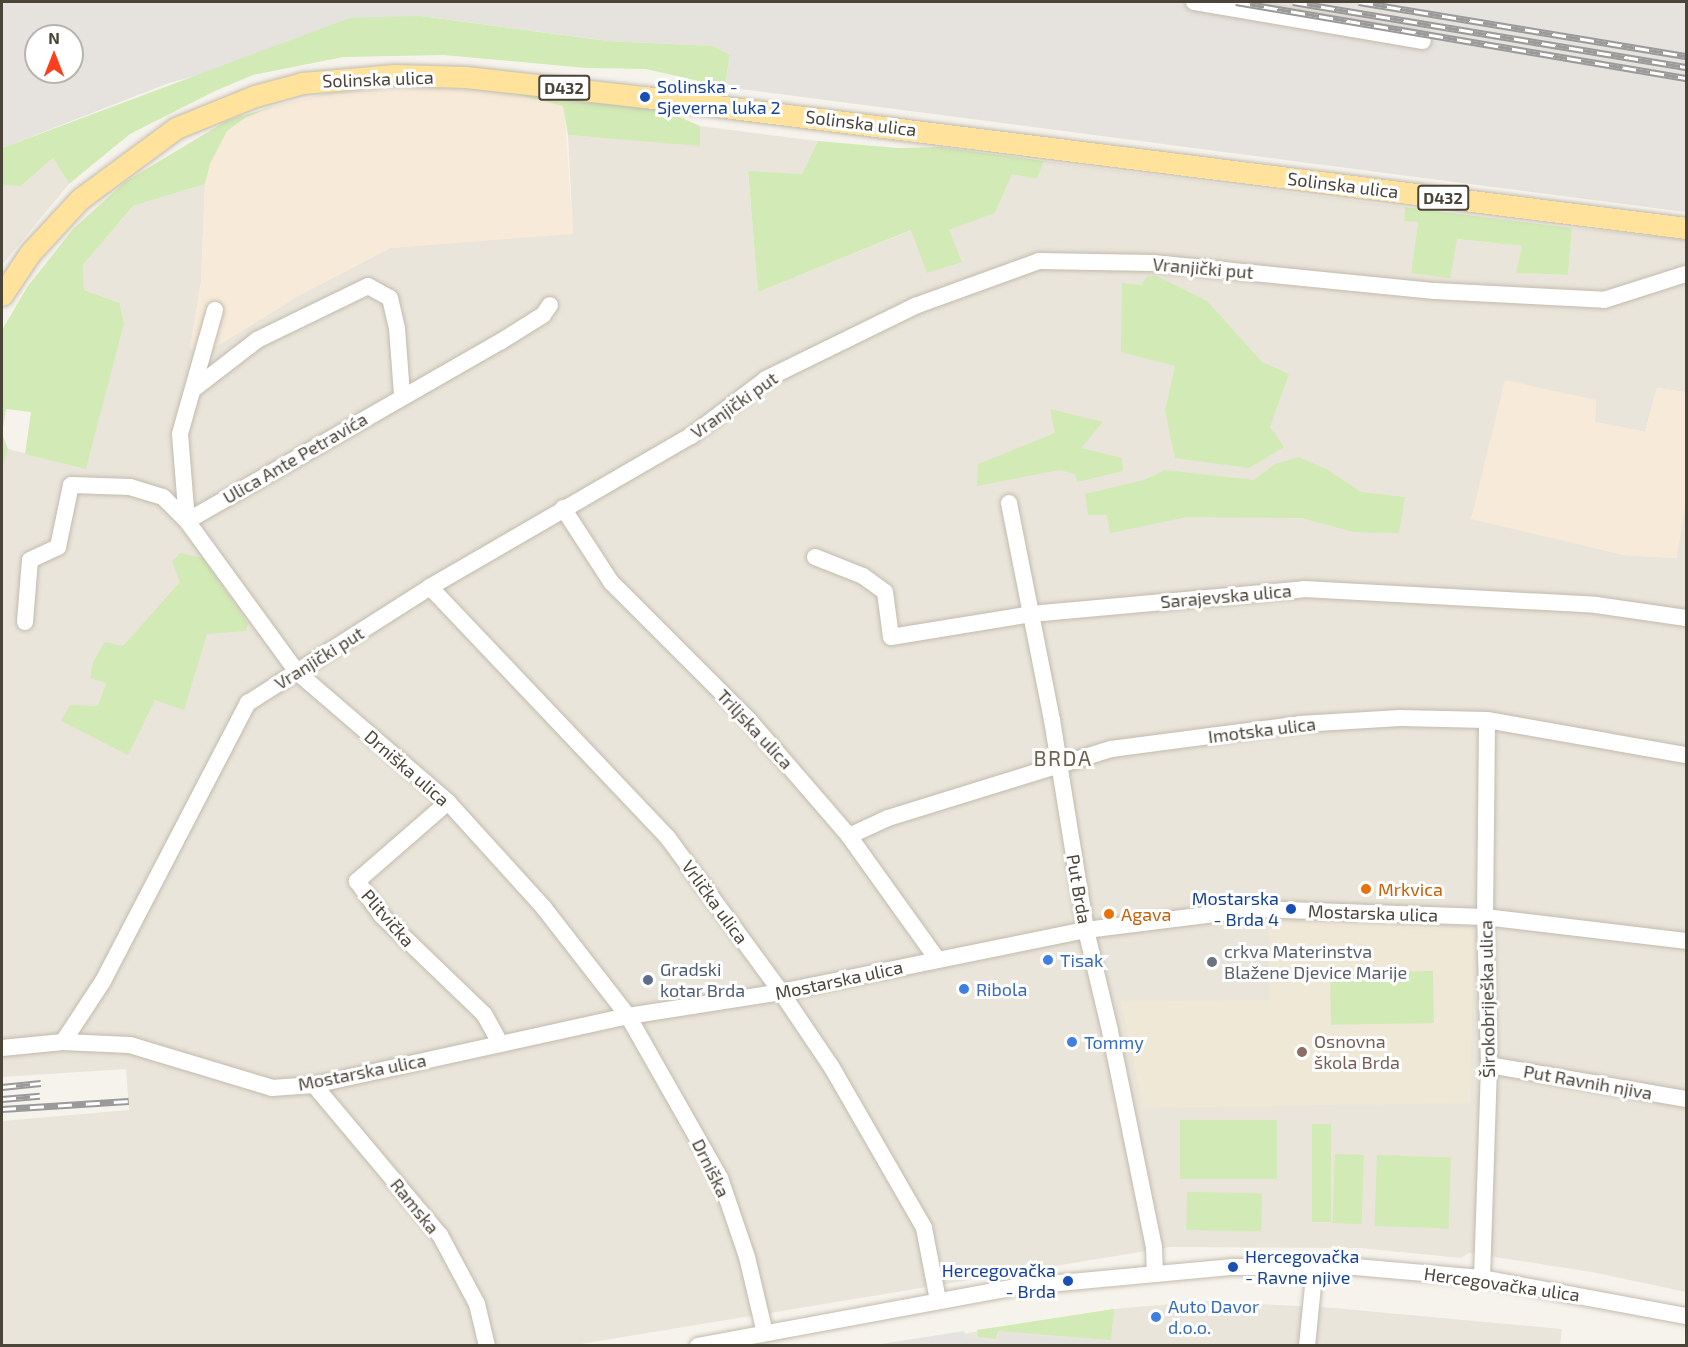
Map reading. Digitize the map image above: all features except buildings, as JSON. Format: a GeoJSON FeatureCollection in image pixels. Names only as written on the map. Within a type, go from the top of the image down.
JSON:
{"type":"FeatureCollection","features":[{"type":"Feature","properties":{"kind":"main road","name":"Solinska ulica"},"geometry":{"type":"LineString","coordinates":[[2,295],[30,253],[80,199],[176,128],[255,96],[303,83],[395,75],[466,77],[656,98],[1686,228]]}},
{"type":"Feature","properties":{"kind":"street"},"geometry":{"type":"LineString","coordinates":[[1194,2],[1423,41]]}},
{"type":"Feature","properties":{"kind":"street","name":"Vranjički put"},"geometry":{"type":"LineString","coordinates":[[63,1042],[103,981],[248,703],[430,587],[563,508],[692,436],[766,378],[915,306],[1039,261],[1153,263],[1435,291],[1604,300],[1686,274]]}},
{"type":"Feature","properties":{"kind":"street"},"geometry":{"type":"LineString","coordinates":[[195,388],[257,340],[368,286],[390,298],[397,328],[402,395]]}},
{"type":"Feature","properties":{"kind":"street","name":"Ulica Ante Petravića"},"geometry":{"type":"LineString","coordinates":[[187,521],[402,395],[509,337],[543,315],[550,305]]}},
{"type":"Feature","properties":{"kind":"street"},"geometry":{"type":"LineString","coordinates":[[187,521],[180,434],[195,388],[215,310]]}},
{"type":"Feature","properties":{"kind":"street"},"geometry":{"type":"LineString","coordinates":[[25,622],[30,560],[58,548],[71,485],[130,487],[163,497],[187,521]]}},
{"type":"Feature","properties":{"kind":"street","name":"Put Brda"},"geometry":{"type":"LineString","coordinates":[[1009,503],[1031,614],[1086,930],[1110,1031],[1154,1246],[1155,1273]]}},
{"type":"Feature","properties":{"kind":"street","name":"Triljska ulica"},"geometry":{"type":"LineString","coordinates":[[563,508],[611,582],[749,720],[849,836],[937,959]]}},
{"type":"Feature","properties":{"kind":"street","name":"Drniška ulica"},"geometry":{"type":"LineString","coordinates":[[187,521],[297,672],[447,802],[544,908],[628,1016]]}},
{"type":"Feature","properties":{"kind":"street","name":"Sarajevska ulica"},"geometry":{"type":"LineString","coordinates":[[815,556],[863,576],[885,592],[891,637],[1031,614],[1304,589],[1596,605],[1686,618]]}},
{"type":"Feature","properties":{"kind":"street","name":"Vrlička ulica"},"geometry":{"type":"LineString","coordinates":[[430,587],[668,838],[782,992],[831,1066],[924,1228],[938,1300]]}},
{"type":"Feature","properties":{"kind":"street","name":"Imotska ulica"},"geometry":{"type":"LineString","coordinates":[[849,836],[888,818],[1111,749],[1300,724],[1400,718],[1487,720],[1686,755]]}},
{"type":"Feature","properties":{"kind":"street","name":"Širokobriješka ulica"},"geometry":{"type":"LineString","coordinates":[[1482,1278],[1489,1065],[1485,917],[1487,720]]}},
{"type":"Feature","properties":{"kind":"street","name":"Plitvička"},"geometry":{"type":"LineString","coordinates":[[447,802],[357,881],[382,916],[484,1014],[500,1043]]}},
{"type":"Feature","properties":{"kind":"street","name":"Mostarska ulica"},"geometry":{"type":"LineString","coordinates":[[2,1048],[63,1042],[129,1045],[272,1088],[314,1085],[628,1016],[782,992],[1086,930],[1255,909],[1485,917],[1686,941]]}},
{"type":"Feature","properties":{"kind":"street","name":"Drniška"},"geometry":{"type":"LineString","coordinates":[[628,1016],[720,1178],[747,1257],[765,1333]]}},
{"type":"Feature","properties":{"kind":"street","name":"Put Ravnih njiva"},"geometry":{"type":"LineString","coordinates":[[1489,1065],[1686,1098]]}},
{"type":"Feature","properties":{"kind":"street","name":"Ramska"},"geometry":{"type":"LineString","coordinates":[[314,1085],[440,1235],[477,1304],[487,1346]]}},
{"type":"Feature","properties":{"kind":"street"},"geometry":{"type":"LineString","coordinates":[[1307,1346],[1315,1266]]}},
{"type":"Feature","properties":{"kind":"street","name":"Hercegovačka ulica"},"geometry":{"type":"LineString","coordinates":[[698,1346],[938,1300],[1068,1281],[1155,1273],[1315,1266],[1482,1278],[1686,1316]]}},
{"type":"Feature","properties":{"kind":"shaded area"},"geometry":{"type":"Polygon","coordinates":[[[2,2],[1686,2],[1686,212],[725,87],[730,56],[713,46],[609,41],[421,16],[169,83],[2,148],[2,2]]]}},
{"type":"Feature","properties":{"kind":"shaded area"},"geometry":{"type":"Polygon","coordinates":[[[437,88],[508,92],[564,106],[573,234],[390,248],[298,296],[217,346],[190,349],[201,282],[205,184],[210,164],[227,131],[245,118],[277,105],[333,92],[437,88]]]}},
{"type":"Feature","properties":{"kind":"shaded area"},"geometry":{"type":"Polygon","coordinates":[[[700,126],[818,141],[802,174],[748,172],[758,292],[912,230],[962,262],[948,230],[995,213],[1012,173],[1037,179],[1044,161],[1405,207],[1404,220],[1418,222],[1411,273],[1456,239],[1522,246],[1517,273],[1568,275],[1572,228],[1686,239],[1686,392],[1657,388],[1645,432],[1595,422],[1596,400],[1471,518],[1624,555],[1676,558],[1686,500],[1686,1292],[1592,1272],[1469,1253],[1461,1258],[1360,1248],[1170,1247],[575,1345],[2,1346],[2,1121],[129,1110],[126,1069],[2,1077],[2,471],[8,449],[86,468],[124,324],[120,303],[84,290],[83,265],[133,206],[205,184],[201,282],[190,349],[217,346],[298,296],[390,248],[573,233],[568,135],[700,145],[700,126]]]}},
{"type":"Feature","properties":{"kind":"shaded area"},"geometry":{"type":"Polygon","coordinates":[[[53,158],[69,184],[2,265],[2,185],[21,186],[53,158]]]}},
{"type":"Feature","properties":{"kind":"shaded area"},"geometry":{"type":"Polygon","coordinates":[[[1505,380],[1596,400],[1595,422],[1645,432],[1657,388],[1686,392],[1686,500],[1677,558],[1624,555],[1471,519],[1505,380]]]}},
{"type":"Feature","properties":{"kind":"shaded area","name":"Osnovna škola Brda"},"geometry":{"type":"Polygon","coordinates":[[[1269,921],[1474,929],[1470,1103],[1143,1108],[1121,1001],[1269,1000],[1269,921]]]}},
{"type":"Feature","properties":{"kind":"shaded area"},"geometry":{"type":"Polygon","coordinates":[[[1205,1301],[1334,1308],[1562,1329],[1560,1346],[890,1346],[1114,1309],[1205,1301]]]}},
{"type":"Feature","properties":{"kind":"shaded area"},"geometry":{"type":"Polygon","coordinates":[[[964,1331],[966,1338],[997,1341],[999,1333],[1110,1342],[1110,1346],[874,1345],[964,1331]]]}},
{"type":"Feature","properties":{"kind":"green space"},"geometry":{"type":"Polygon","coordinates":[[[421,16],[608,41],[713,46],[730,55],[725,87],[646,69],[586,68],[444,55],[343,57],[253,75],[215,91],[130,134],[69,184],[53,158],[21,186],[2,185],[2,148],[350,18],[421,16]]]}},
{"type":"Feature","properties":{"kind":"green space"},"geometry":{"type":"Polygon","coordinates":[[[508,92],[666,111],[700,126],[700,146],[568,135],[563,106],[508,92]]]}},
{"type":"Feature","properties":{"kind":"green space"},"geometry":{"type":"Polygon","coordinates":[[[277,105],[245,118],[227,131],[210,164],[205,184],[133,206],[83,265],[84,290],[120,303],[124,324],[86,469],[25,454],[31,412],[6,409],[2,434],[2,330],[28,286],[73,229],[125,182],[226,121],[277,105]]]}},
{"type":"Feature","properties":{"kind":"green space"},"geometry":{"type":"Polygon","coordinates":[[[818,141],[898,148],[939,147],[1044,161],[1037,179],[1012,174],[995,213],[949,230],[962,262],[927,273],[911,230],[758,292],[748,171],[802,174],[818,141]]]}},
{"type":"Feature","properties":{"kind":"green space"},"geometry":{"type":"Polygon","coordinates":[[[1405,207],[1572,228],[1568,275],[1516,273],[1522,246],[1457,239],[1450,278],[1411,273],[1418,222],[1404,221],[1405,207]]]}},
{"type":"Feature","properties":{"kind":"green space"},"geometry":{"type":"Polygon","coordinates":[[[1148,276],[1157,276],[1207,301],[1262,362],[1289,374],[1270,427],[1284,447],[1249,468],[1175,458],[1165,411],[1175,366],[1121,352],[1122,283],[1141,285],[1148,276]]]}},
{"type":"Feature","properties":{"kind":"green space"},"geometry":{"type":"Polygon","coordinates":[[[1050,409],[1103,422],[1081,448],[1122,458],[1123,471],[1077,482],[1075,474],[1059,470],[977,486],[978,464],[1055,433],[1050,409]]]}},
{"type":"Feature","properties":{"kind":"green space"},"geometry":{"type":"Polygon","coordinates":[[[2,434],[8,449],[2,471],[2,434]]]}},
{"type":"Feature","properties":{"kind":"green space"},"geometry":{"type":"Polygon","coordinates":[[[1299,457],[1328,470],[1361,492],[1405,497],[1399,533],[1353,532],[1302,518],[1187,517],[1110,533],[1107,515],[1088,515],[1085,494],[1144,480],[1165,470],[1254,480],[1275,464],[1299,457]]]}},
{"type":"Feature","properties":{"kind":"green space"},"geometry":{"type":"Polygon","coordinates":[[[180,553],[203,558],[248,624],[246,631],[207,634],[184,710],[155,700],[128,755],[61,721],[70,705],[98,706],[106,683],[90,678],[93,662],[105,642],[123,646],[180,582],[172,561],[180,553]]]}},
{"type":"Feature","properties":{"kind":"green space"},"geometry":{"type":"Polygon","coordinates":[[[1433,971],[1434,1023],[1331,1025],[1330,973],[1433,971]]]}},
{"type":"Feature","properties":{"kind":"green space"},"geometry":{"type":"Polygon","coordinates":[[[1180,1120],[1277,1120],[1277,1179],[1180,1179],[1180,1120]]]}},
{"type":"Feature","properties":{"kind":"green space"},"geometry":{"type":"Polygon","coordinates":[[[1312,1124],[1331,1124],[1331,1222],[1312,1222],[1312,1124]]]}},
{"type":"Feature","properties":{"kind":"green space"},"geometry":{"type":"Polygon","coordinates":[[[1335,1154],[1364,1155],[1362,1224],[1333,1223],[1335,1154]]]}},
{"type":"Feature","properties":{"kind":"green space"},"geometry":{"type":"Polygon","coordinates":[[[1377,1155],[1451,1158],[1448,1229],[1375,1226],[1377,1155]]]}},
{"type":"Feature","properties":{"kind":"green space"},"geometry":{"type":"Polygon","coordinates":[[[1187,1192],[1262,1193],[1261,1231],[1186,1230],[1187,1192]]]}},
{"type":"Feature","properties":{"kind":"green space"},"geometry":{"type":"Polygon","coordinates":[[[1114,1309],[1111,1340],[998,1331],[996,1339],[978,1337],[977,1330],[1114,1309]]]}},
{"type":"Feature","properties":{"kind":"railway"},"geometry":{"type":"LineString","coordinates":[[1236,2],[1686,78]]}},
{"type":"Feature","properties":{"kind":"railway"},"geometry":{"type":"LineString","coordinates":[[1293,2],[1686,67]]}},
{"type":"Feature","properties":{"kind":"railway"},"geometry":{"type":"LineString","coordinates":[[1359,2],[1686,56]]}},
{"type":"Feature","properties":{"kind":"railway"},"geometry":{"type":"LineString","coordinates":[[2,1087],[41,1083]]}},
{"type":"Feature","properties":{"kind":"railway"},"geometry":{"type":"LineString","coordinates":[[2,1099],[40,1096]]}},
{"type":"Feature","properties":{"kind":"railway"},"geometry":{"type":"LineString","coordinates":[[2,1109],[129,1101]]}},
{"type":"Feature","properties":{"kind":"place","name":"Solinska - Sjeverna luka 2"},"geometry":{"type":"Point","coordinates":[645,97]}},
{"type":"Feature","properties":{"kind":"place","name":"Mrkvica"},"geometry":{"type":"Point","coordinates":[1366,889]}},
{"type":"Feature","properties":{"kind":"place","name":"Mostarska - Brda 4"},"geometry":{"type":"Point","coordinates":[1291,909]}},
{"type":"Feature","properties":{"kind":"place","name":"Agava"},"geometry":{"type":"Point","coordinates":[1109,914]}},
{"type":"Feature","properties":{"kind":"place","name":"Tisak"},"geometry":{"type":"Point","coordinates":[1048,960]}},
{"type":"Feature","properties":{"kind":"place","name":"crkva Materinstva Blažene Djevice Marije"},"geometry":{"type":"Point","coordinates":[1212,962]}},
{"type":"Feature","properties":{"kind":"place","name":"Gradski kotar Brda"},"geometry":{"type":"Point","coordinates":[648,980]}},
{"type":"Feature","properties":{"kind":"place","name":"Ribola"},"geometry":{"type":"Point","coordinates":[964,989]}},
{"type":"Feature","properties":{"kind":"place","name":"Tommy"},"geometry":{"type":"Point","coordinates":[1072,1042]}},
{"type":"Feature","properties":{"kind":"place","name":"Osnovna škola Brda"},"geometry":{"type":"Point","coordinates":[1302,1052]}},
{"type":"Feature","properties":{"kind":"place","name":"Hercegovačka - Ravne njive"},"geometry":{"type":"Point","coordinates":[1233,1267]}},
{"type":"Feature","properties":{"kind":"place","name":"Hercegovačka - Brda"},"geometry":{"type":"Point","coordinates":[1068,1281]}},
{"type":"Feature","properties":{"kind":"place","name":"Auto Davor d.o.o."},"geometry":{"type":"Point","coordinates":[1156,1317]}},
{"type":"Feature","properties":{"kind":"district","name":"BRDA"},"geometry":{"type":"Point","coordinates":[1063,758]}}]}
